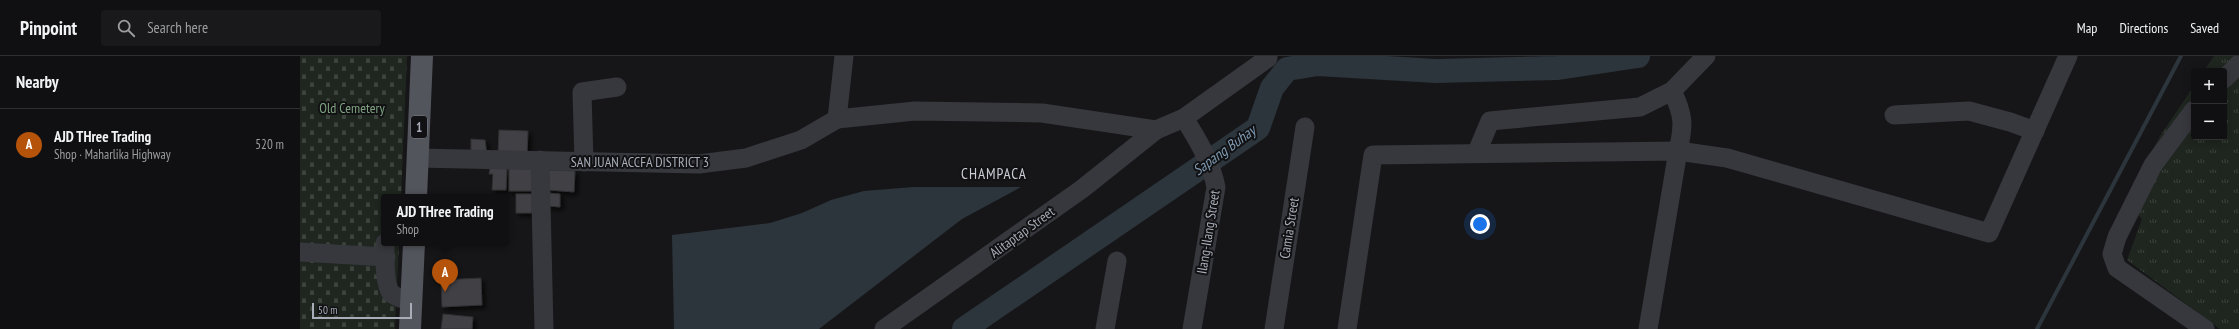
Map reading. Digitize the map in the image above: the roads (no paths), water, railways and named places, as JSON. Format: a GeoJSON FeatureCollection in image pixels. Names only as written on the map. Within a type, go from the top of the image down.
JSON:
{"type":"FeatureCollection","features":[{"type":"Feature","properties":{"kind":"main road","name":"1"},"geometry":{"type":"LineString","coordinates":[[416,194],[422,56]]}},
{"type":"Feature","properties":{"kind":"main road"},"geometry":{"type":"LineString","coordinates":[[410,329],[414,246]]}},
{"type":"Feature","properties":{"kind":"street"},"geometry":{"type":"LineString","coordinates":[[844,56],[838,119],[915,111],[1042,113],[1156,130]]}},
{"type":"Feature","properties":{"kind":"street"},"geometry":{"type":"LineString","coordinates":[[1477,152],[1490,121],[1640,107],[1672,91],[1706,56]]}},
{"type":"Feature","properties":{"kind":"street"},"geometry":{"type":"LineString","coordinates":[[1347,329],[1373,155],[1477,152],[1678,151],[1727,158],[1989,233],[2068,56]]}},
{"type":"Feature","properties":{"kind":"street","name":"Alitaptap Street"},"geometry":{"type":"LineString","coordinates":[[884,329],[1082,190],[1156,130],[1184,118],[1268,58]]}},
{"type":"Feature","properties":{"kind":"street"},"geometry":{"type":"LineString","coordinates":[[2227,76],[2239,64]]}},
{"type":"Feature","properties":{"kind":"street"},"geometry":{"type":"LineString","coordinates":[[584,162],[582,92],[617,87]]}},
{"type":"Feature","properties":{"kind":"street"},"geometry":{"type":"LineString","coordinates":[[1648,329],[1683,127],[1681,108],[1672,91]]}},
{"type":"Feature","properties":{"kind":"street"},"geometry":{"type":"LineString","coordinates":[[1894,115],[1969,111],[2010,122],[2035,131]]}},
{"type":"Feature","properties":{"kind":"street"},"geometry":{"type":"LineString","coordinates":[[2191,114],[2153,165],[2117,237],[2112,254],[2117,268],[2205,329]]}},
{"type":"Feature","properties":{"kind":"street","name":"Ilang-Ilang Street"},"geometry":{"type":"LineString","coordinates":[[1184,118],[1201,144],[1214,174],[1216,187],[1192,329]]}},
{"type":"Feature","properties":{"kind":"street","name":"SAN JUAN ACCFA DISTRICT 3"},"geometry":{"type":"LineString","coordinates":[[418,158],[699,164],[746,158],[801,140],[838,119]]}},
{"type":"Feature","properties":{"kind":"street","name":"Camia Street"},"geometry":{"type":"LineString","coordinates":[[1274,329],[1305,127]]}},
{"type":"Feature","properties":{"kind":"street"},"geometry":{"type":"LineString","coordinates":[[540,160],[544,329]]}},
{"type":"Feature","properties":{"kind":"street"},"geometry":{"type":"LineString","coordinates":[[300,252],[385,250],[387,283],[392,294],[411,302]]}},
{"type":"Feature","properties":{"kind":"street"},"geometry":{"type":"LineString","coordinates":[[1105,329],[1117,261]]}},
{"type":"Feature","properties":{"kind":"waterway"},"geometry":{"type":"LineString","coordinates":[[1351,67],[1353,56]]}},
{"type":"Feature","properties":{"kind":"waterway","name":"Sapang Buhay"},"geometry":{"type":"LineString","coordinates":[[964,329],[1258,128],[1272,88],[1287,69],[1318,64],[1436,71],[1558,68],[1638,56]]}},
{"type":"Feature","properties":{"kind":"waterway"},"geometry":{"type":"LineString","coordinates":[[2037,329],[2181,56]]}},
{"type":"Feature","properties":{"kind":"place","name":"AJD THree Trading"},"geometry":{"type":"Point","coordinates":[445,292]}},
{"type":"Feature","properties":{"kind":"district","name":"CHAMPACA"},"geometry":{"type":"Point","coordinates":[994,173]}},
{"type":"Feature","properties":{"kind":"park label","name":"Old Cemetery"},"geometry":{"type":"Point","coordinates":[352,108]}}]}
